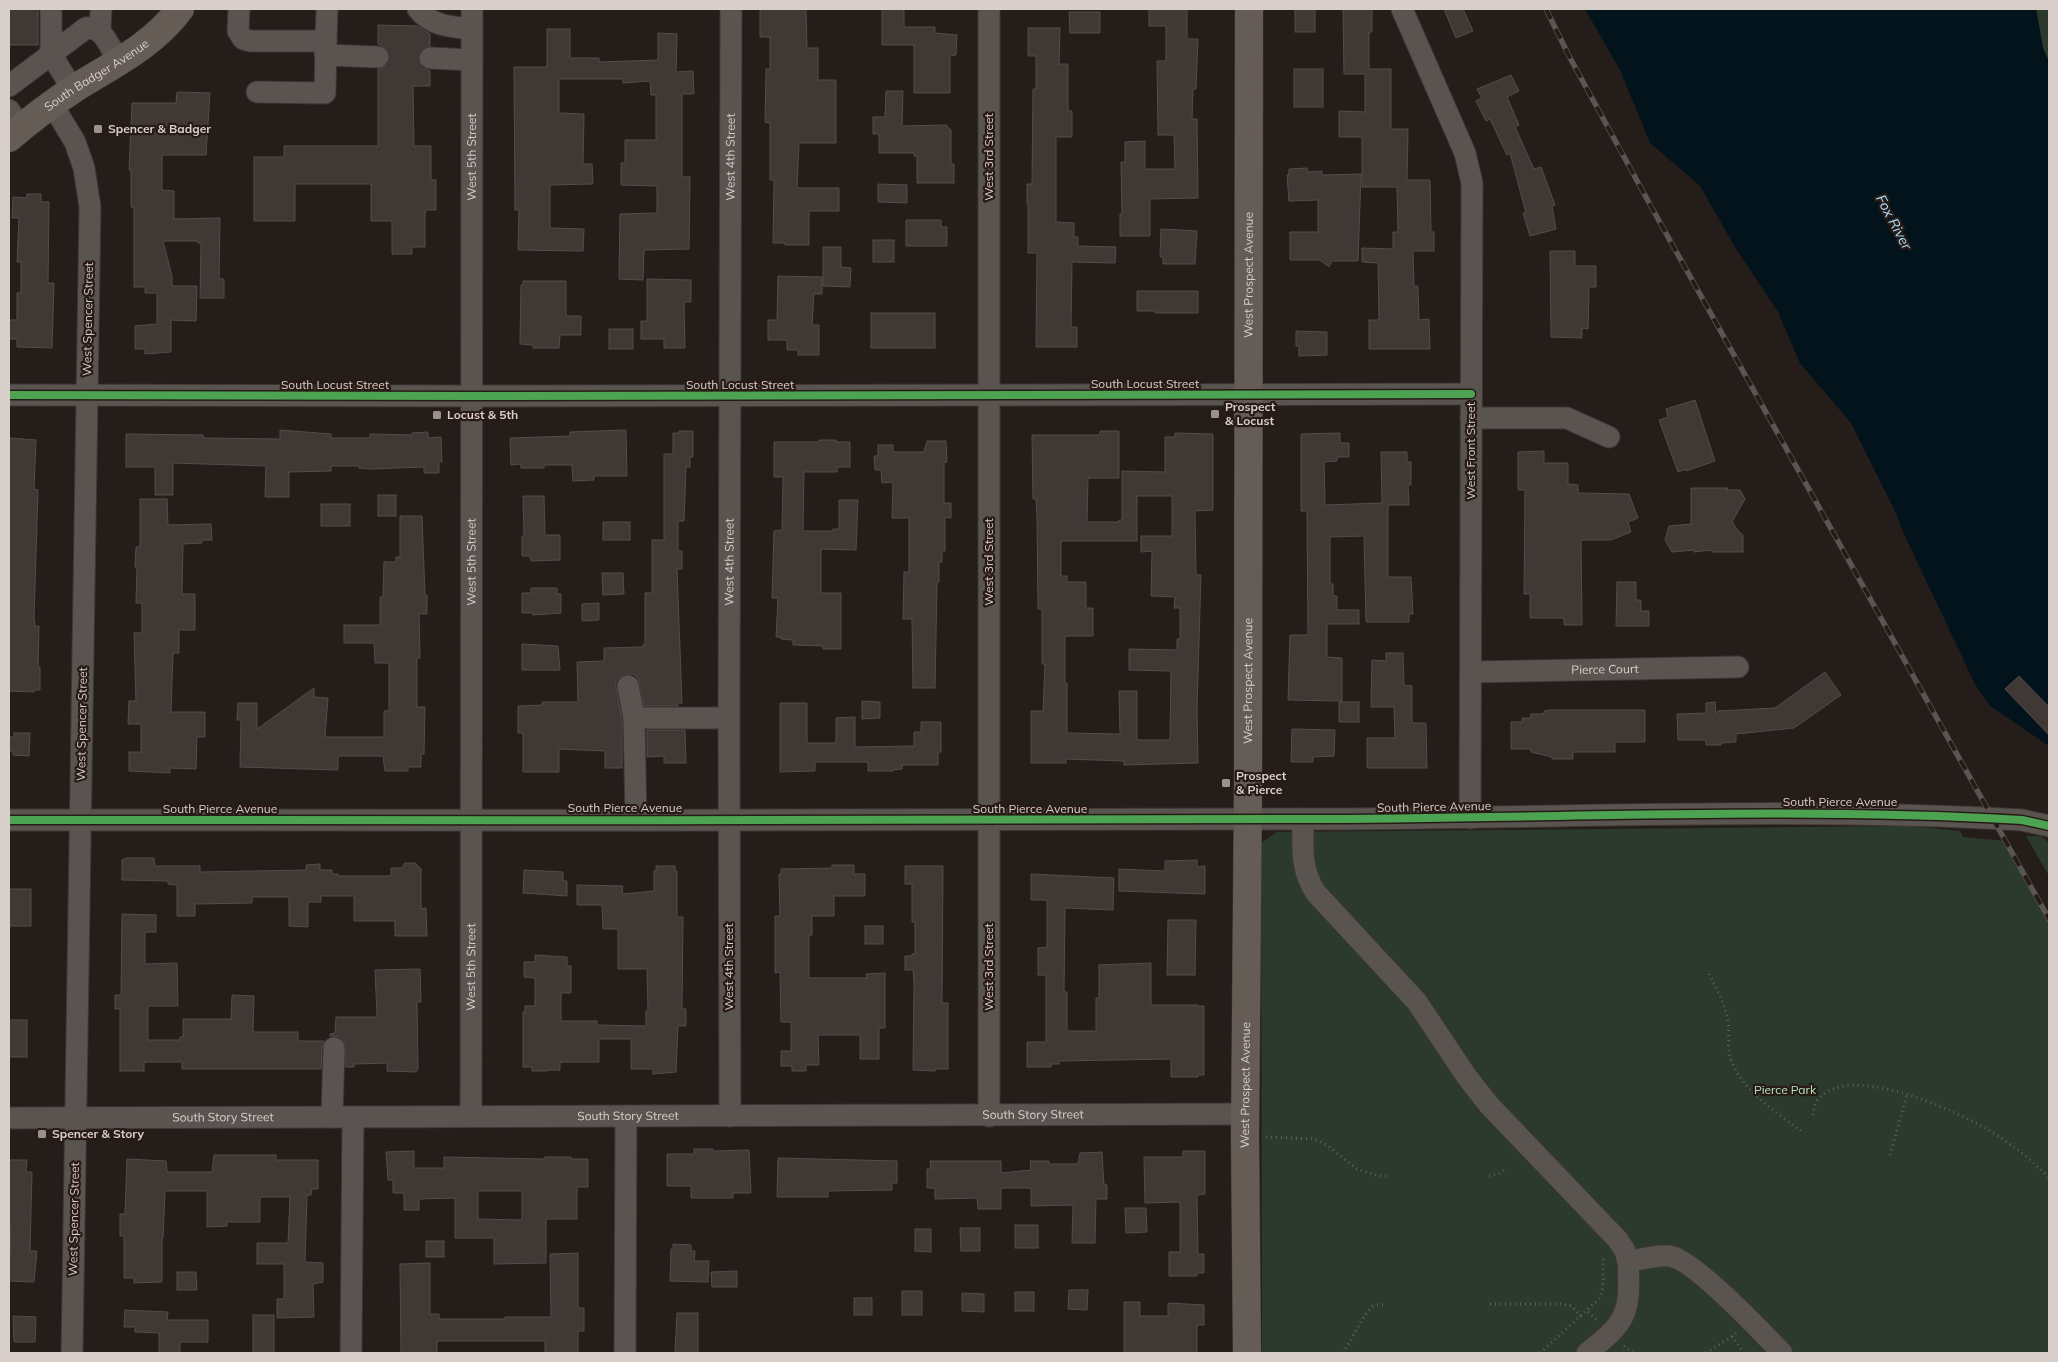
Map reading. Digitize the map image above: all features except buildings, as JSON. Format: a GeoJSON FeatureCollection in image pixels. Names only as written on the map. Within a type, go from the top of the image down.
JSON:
{"type":"FeatureCollection","features":[{"type":"Feature","properties":{"kind":"main road","name":"South Badger Avenue"},"geometry":{"type":"LineString","coordinates":[[13,126],[62,97],[153,38],[169,24],[180,9]]}},
{"type":"Feature","properties":{"kind":"main road","name":"West Prospect Avenue"},"geometry":{"type":"LineString","coordinates":[[1247,1353],[1249,9]]}},
{"type":"Feature","properties":{"kind":"street"},"geometry":{"type":"LineString","coordinates":[[51,9],[51,54]]}},
{"type":"Feature","properties":{"kind":"street"},"geometry":{"type":"LineString","coordinates":[[101,9],[100,30],[118,61]]}},
{"type":"Feature","properties":{"kind":"street"},"geometry":{"type":"LineString","coordinates":[[239,9],[238,31],[243,39],[326,48],[378,57]]}},
{"type":"Feature","properties":{"kind":"street"},"geometry":{"type":"LineString","coordinates":[[257,92],[325,93],[327,9]]}},
{"type":"Feature","properties":{"kind":"street"},"geometry":{"type":"LineString","coordinates":[[418,9],[423,16],[445,26],[472,19]]}},
{"type":"Feature","properties":{"kind":"street","name":"West 4th Street"},"geometry":{"type":"LineString","coordinates":[[730,1116],[731,9]]}},
{"type":"Feature","properties":{"kind":"street","name":"West 3rd Street"},"geometry":{"type":"LineString","coordinates":[[989,9],[989,1116]]}},
{"type":"Feature","properties":{"kind":"street","name":"West Front Street"},"geometry":{"type":"LineString","coordinates":[[1402,9],[1470,167],[1472,183],[1470,818]]}},
{"type":"Feature","properties":{"kind":"street","name":"West 5th Street"},"geometry":{"type":"LineString","coordinates":[[471,1116],[472,19]]}},
{"type":"Feature","properties":{"kind":"street"},"geometry":{"type":"LineString","coordinates":[[9,86],[84,29],[92,27],[100,30]]}},
{"type":"Feature","properties":{"kind":"street","name":"West Spencer Street"},"geometry":{"type":"LineString","coordinates":[[51,54],[84,168],[90,207],[72,1353]]}},
{"type":"Feature","properties":{"kind":"street"},"geometry":{"type":"LineString","coordinates":[[430,58],[472,60]]}},
{"type":"Feature","properties":{"kind":"street","name":"South Locust Street"},"geometry":{"type":"LineString","coordinates":[[9,395],[989,396],[1471,394]]}},
{"type":"Feature","properties":{"kind":"street"},"geometry":{"type":"LineString","coordinates":[[1471,418],[1568,418],[1608,437]]}},
{"type":"Feature","properties":{"kind":"street","name":"Pierce Court"},"geometry":{"type":"LineString","coordinates":[[1471,672],[1738,667]]}},
{"type":"Feature","properties":{"kind":"street"},"geometry":{"type":"LineString","coordinates":[[628,686],[634,718],[636,820]]}},
{"type":"Feature","properties":{"kind":"street"},"geometry":{"type":"LineString","coordinates":[[634,718],[729,718]]}},
{"type":"Feature","properties":{"kind":"street","name":"South Pierce Avenue"},"geometry":{"type":"LineString","coordinates":[[9,820],[1303,819],[1854,813],[2022,820],[2049,826]]}},
{"type":"Feature","properties":{"kind":"street"},"geometry":{"type":"LineString","coordinates":[[1303,819],[1304,870],[1312,888],[1417,1002],[1467,1077],[1489,1105],[1618,1240],[1624,1251],[1628,1262],[1628,1296],[1622,1317],[1619,1324],[1587,1353]]}},
{"type":"Feature","properties":{"kind":"street"},"geometry":{"type":"LineString","coordinates":[[332,1117],[334,1048]]}},
{"type":"Feature","properties":{"kind":"street","name":"South Story Street"},"geometry":{"type":"LineString","coordinates":[[9,1118],[1246,1114]]}},
{"type":"Feature","properties":{"kind":"street"},"geometry":{"type":"LineString","coordinates":[[625,1353],[626,1116]]}},
{"type":"Feature","properties":{"kind":"street"},"geometry":{"type":"LineString","coordinates":[[351,1353],[353,1117]]}},
{"type":"Feature","properties":{"kind":"street"},"geometry":{"type":"LineString","coordinates":[[1628,1262],[1665,1256],[1675,1258],[1695,1271],[1750,1319],[1782,1353]]}},
{"type":"Feature","properties":{"kind":"path"},"geometry":{"type":"LineString","coordinates":[[1709,974],[1725,1009],[1728,1022],[1730,1056],[1739,1075],[1765,1102],[1801,1131]]}},
{"type":"Feature","properties":{"kind":"path"},"geometry":{"type":"LineString","coordinates":[[1813,1115],[1816,1101],[1828,1091],[1848,1085],[1874,1086],[1907,1094],[1934,1104],[1986,1129],[2029,1158],[2049,1178]]}},
{"type":"Feature","properties":{"kind":"path"},"geometry":{"type":"LineString","coordinates":[[1890,1155],[1907,1094]]}},
{"type":"Feature","properties":{"kind":"path"},"geometry":{"type":"LineString","coordinates":[[1263,1137],[1315,1139],[1328,1146],[1357,1169],[1375,1175],[1386,1176]]}},
{"type":"Feature","properties":{"kind":"path"},"geometry":{"type":"LineString","coordinates":[[1488,1176],[1500,1173],[1506,1168]]}},
{"type":"Feature","properties":{"kind":"path"},"geometry":{"type":"LineString","coordinates":[[1540,1353],[1581,1317],[1602,1293],[1604,1280],[1603,1256],[1618,1240]]}},
{"type":"Feature","properties":{"kind":"path"},"geometry":{"type":"LineString","coordinates":[[1343,1353],[1367,1312],[1373,1306],[1385,1304]]}},
{"type":"Feature","properties":{"kind":"path"},"geometry":{"type":"LineString","coordinates":[[1490,1304],[1564,1304],[1572,1306],[1581,1317]]}},
{"type":"Feature","properties":{"kind":"path"},"geometry":{"type":"LineString","coordinates":[[1707,1353],[1745,1327],[1750,1319]]}},
{"type":"Feature","properties":{"kind":"path"},"geometry":{"type":"LineString","coordinates":[[1732,1336],[1744,1353]]}},
{"type":"Feature","properties":{"kind":"green space"},"geometry":{"type":"Polygon","coordinates":[[[2036,9],[2049,9],[2049,62],[2043,48],[2036,9]]]}},
{"type":"Feature","properties":{"kind":"green space","name":"Pierce Park"},"geometry":{"type":"Polygon","coordinates":[[[1908,826],[1960,831],[1963,837],[2007,841],[2049,919],[2049,1353],[1262,1353],[1261,843],[1277,832],[1908,826]]]}},
{"type":"Feature","properties":{"kind":"green space"},"geometry":{"type":"Polygon","coordinates":[[[2026,836],[2041,836],[2049,843],[2049,876],[2026,836]]]}},
{"type":"Feature","properties":{"kind":"water","name":"Fox River"},"geometry":{"type":"Polygon","coordinates":[[[1585,9],[2036,9],[2043,48],[2049,62],[2049,746],[1989,705],[1975,684],[1904,534],[1897,515],[1851,423],[1800,363],[1778,312],[1735,247],[1700,186],[1650,143],[1620,70],[1585,9]]]}},
{"type":"Feature","properties":{"kind":"tunnel"},"geometry":{"type":"LineString","coordinates":[[378,57],[430,58]]}},
{"type":"Feature","properties":{"kind":"railway"},"geometry":{"type":"LineString","coordinates":[[1546,9],[1569,56],[1653,210],[2049,919]]}},
{"type":"Feature","properties":{"kind":"cycle path"},"geometry":{"type":"LineString","coordinates":[[9,395],[1471,394]]}},
{"type":"Feature","properties":{"kind":"cycle path"},"geometry":{"type":"LineString","coordinates":[[9,820],[1304,819],[1663,814],[1843,814],[2022,820],[2049,826]]}},
{"type":"Feature","properties":{"kind":"place","name":"Spencer & Badger"},"geometry":{"type":"Point","coordinates":[98,129]}},
{"type":"Feature","properties":{"kind":"place","name":"Prospect & Locust"},"geometry":{"type":"Point","coordinates":[1215,414]}},
{"type":"Feature","properties":{"kind":"place","name":"Locust & 5th"},"geometry":{"type":"Point","coordinates":[437,415]}},
{"type":"Feature","properties":{"kind":"place","name":"Prospect & Pierce"},"geometry":{"type":"Point","coordinates":[1226,783]}},
{"type":"Feature","properties":{"kind":"place","name":"Spencer & Story"},"geometry":{"type":"Point","coordinates":[42,1134]}}]}
